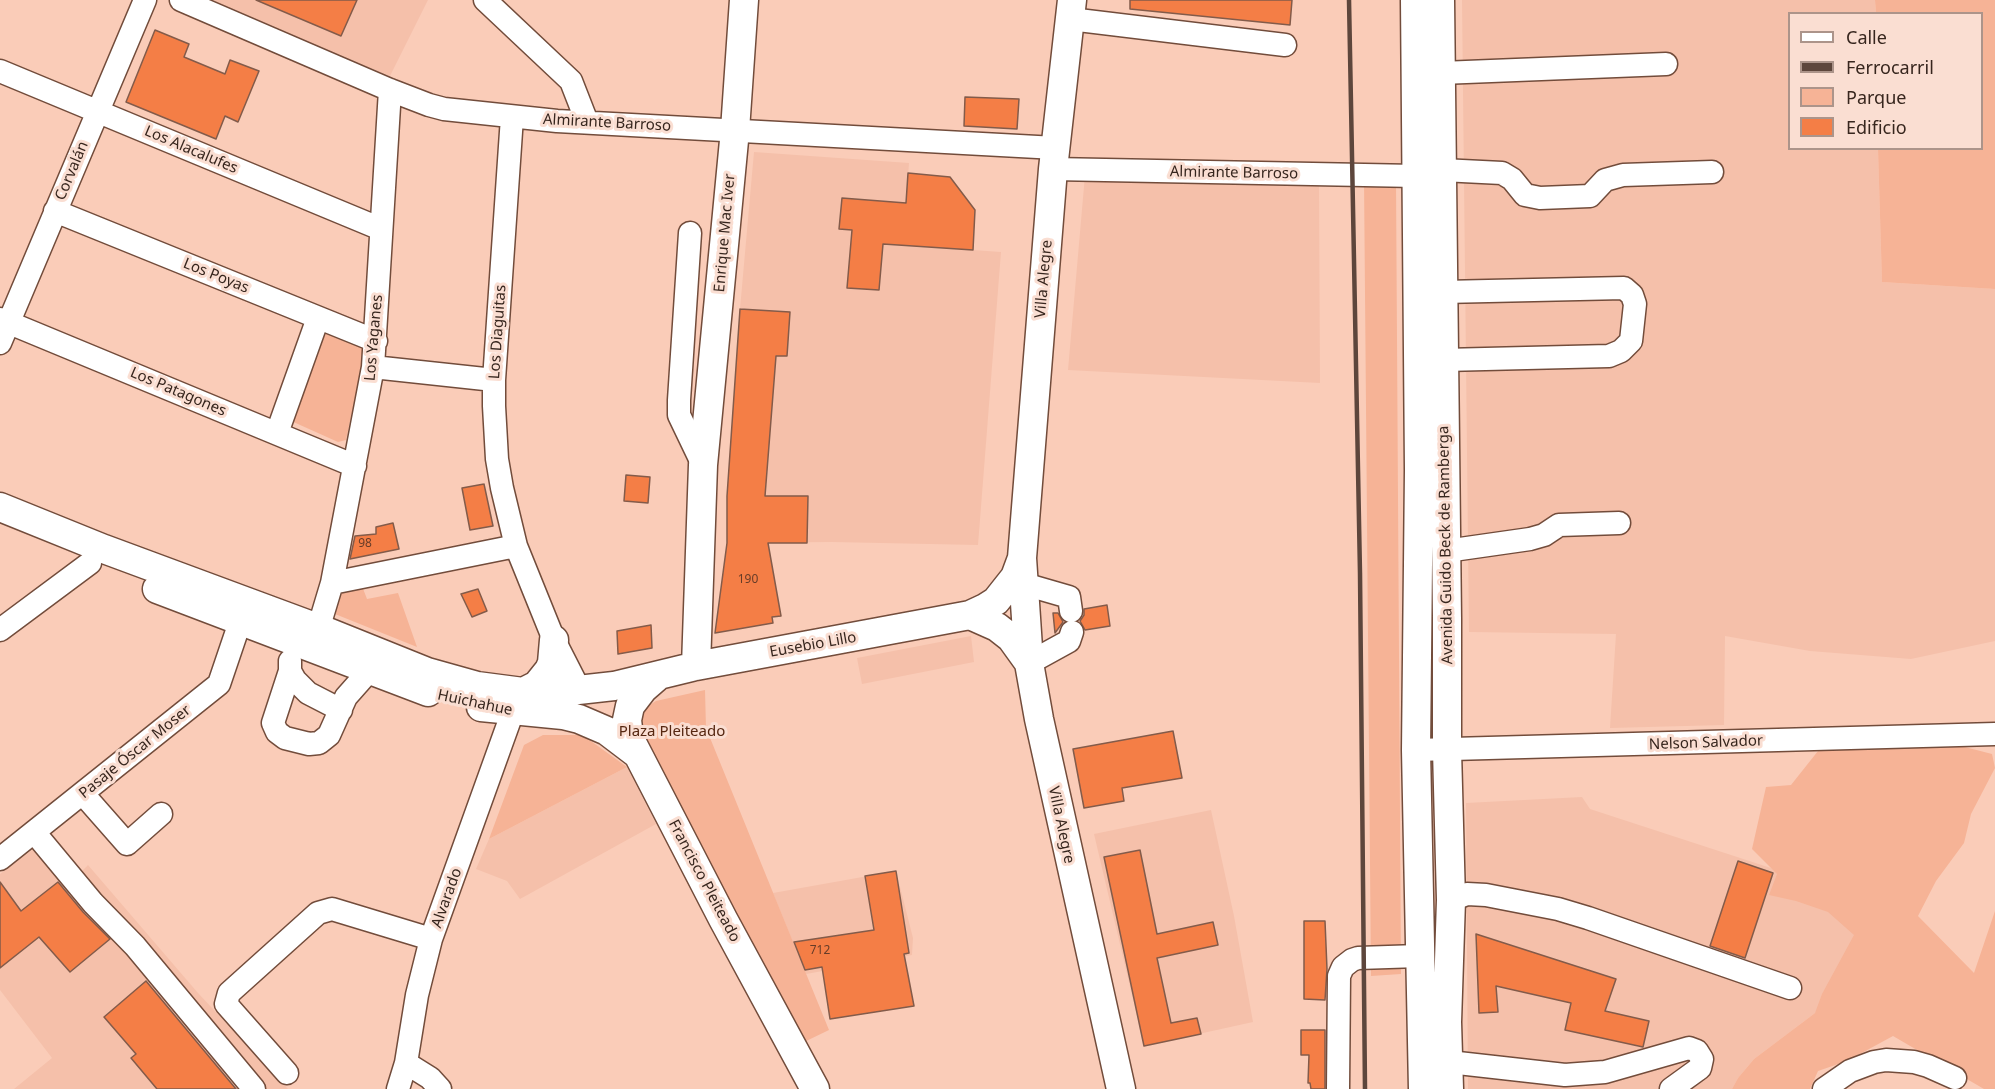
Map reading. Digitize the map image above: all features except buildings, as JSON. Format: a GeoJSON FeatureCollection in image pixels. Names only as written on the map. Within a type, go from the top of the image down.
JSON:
{"type":"FeatureCollection","features":[{"type":"Feature","properties":{"kind":"main road","name":"Enrique Mac Iver"},"geometry":{"type":"LineString","coordinates":[[696,666],[703,465],[735,130],[744,0]]}},
{"type":"Feature","properties":{"kind":"main road","name":"Avenida Guido Beck de Ramberga"},"geometry":{"type":"LineString","coordinates":[[1415,0],[1433,165],[1419,470],[1416,750],[1423,1089]]}},
{"type":"Feature","properties":{"kind":"main road","name":"Avenida Guido Beck de Ramberga"},"geometry":{"type":"LineString","coordinates":[[1440,0],[1441,73],[1431,183],[1442,201],[1447,750],[1451,900],[1447,1022],[1449,1076]]}},
{"type":"Feature","properties":{"kind":"main road","name":"Villa Alegre"},"geometry":{"type":"LineString","coordinates":[[1071,9],[1054,159],[1023,571],[1029,663],[1062,830],[1121,1089]]}},
{"type":"Feature","properties":{"kind":"main road","name":"Huichahue"},"geometry":{"type":"LineString","coordinates":[[0,507],[104,549],[308,640],[369,671],[423,691],[459,702],[518,702],[580,691]]}},
{"type":"Feature","properties":{"kind":"main road","name":"Huichahue"},"geometry":{"type":"LineString","coordinates":[[0,528],[240,622],[477,686],[518,702],[591,723],[607,731],[636,753]]}},
{"type":"Feature","properties":{"kind":"main road","name":"Villa Alegre"},"geometry":{"type":"LineString","coordinates":[[970,615],[985,609],[1023,571]]}},
{"type":"Feature","properties":{"kind":"main road","name":"Eusebio Lillo"},"geometry":{"type":"LineString","coordinates":[[580,691],[614,686],[696,666],[970,615]]}},
{"type":"Feature","properties":{"kind":"main road"},"geometry":{"type":"LineString","coordinates":[[970,615],[997,627],[1011,638],[1029,663]]}},
{"type":"Feature","properties":{"kind":"main road"},"geometry":{"type":"LineString","coordinates":[[518,702],[537,685],[549,670],[552,663],[554,640]]}},
{"type":"Feature","properties":{"kind":"main road","name":"Francisco Pleiteado"},"geometry":{"type":"LineString","coordinates":[[658,676],[643,689],[630,706],[628,730],[636,753],[815,1089]]}},
{"type":"Feature","properties":{"kind":"main road"},"geometry":{"type":"LineString","coordinates":[[1419,902],[1451,900]]}},
{"type":"Feature","properties":{"kind":"street","name":"Corvalán"},"geometry":{"type":"LineString","coordinates":[[3,328],[56,211],[145,0]]}},
{"type":"Feature","properties":{"kind":"street","name":"Almirante Barroso"},"geometry":{"type":"LineString","coordinates":[[181,0],[429,105],[444,109],[512,117],[735,130],[1054,159],[1433,165],[1502,173],[1512,179],[1525,195],[1540,198],[1590,196],[1605,180],[1623,175],[1712,171]]}},
{"type":"Feature","properties":{"kind":"street"},"geometry":{"type":"LineString","coordinates":[[485,0],[571,81],[586,122]]}},
{"type":"Feature","properties":{"kind":"street"},"geometry":{"type":"LineString","coordinates":[[1071,9],[1285,45]]}},
{"type":"Feature","properties":{"kind":"street"},"geometry":{"type":"LineString","coordinates":[[1441,73],[1666,64]]}},
{"type":"Feature","properties":{"kind":"street","name":"Los Alacalufes"},"geometry":{"type":"LineString","coordinates":[[0,71],[381,229]]}},
{"type":"Feature","properties":{"kind":"street","name":"Los Yaganes"},"geometry":{"type":"LineString","coordinates":[[332,583],[373,367],[390,90]]}},
{"type":"Feature","properties":{"kind":"street","name":"Los Diaguitas"},"geometry":{"type":"LineString","coordinates":[[512,117],[494,380],[497,459],[516,546]]}},
{"type":"Feature","properties":{"kind":"street","name":"Los Poyas"},"geometry":{"type":"LineString","coordinates":[[56,211],[376,341]]}},
{"type":"Feature","properties":{"kind":"street","name":"Enrique Mac Iver"},"geometry":{"type":"LineString","coordinates":[[690,233],[679,415],[703,465]]}},
{"type":"Feature","properties":{"kind":"street"},"geometry":{"type":"LineString","coordinates":[[1443,292],[1624,288],[1632,295],[1635,304],[1631,341],[1621,351],[1609,356],[1444,360]]}},
{"type":"Feature","properties":{"kind":"street"},"geometry":{"type":"LineString","coordinates":[[276,433],[318,318]]}},
{"type":"Feature","properties":{"kind":"street","name":"Los Patagones"},"geometry":{"type":"LineString","coordinates":[[3,328],[355,465]]}},
{"type":"Feature","properties":{"kind":"street"},"geometry":{"type":"LineString","coordinates":[[373,367],[494,380]]}},
{"type":"Feature","properties":{"kind":"street"},"geometry":{"type":"LineString","coordinates":[[1446,551],[1530,539],[1544,535],[1559,525],[1619,523]]}},
{"type":"Feature","properties":{"kind":"street"},"geometry":{"type":"LineString","coordinates":[[369,671],[346,697],[329,735],[320,743],[309,744],[285,738],[277,732],[273,723],[290,671],[308,640],[332,583],[516,546],[554,640],[580,691]]}},
{"type":"Feature","properties":{"kind":"street"},"geometry":{"type":"LineString","coordinates":[[0,630],[90,563]]}},
{"type":"Feature","properties":{"kind":"street"},"geometry":{"type":"LineString","coordinates":[[1023,571],[1069,597],[1071,621],[1069,641],[1029,663]]}},
{"type":"Feature","properties":{"kind":"street","name":"Pasaje Óscar Moser"},"geometry":{"type":"LineString","coordinates":[[0,859],[219,684],[240,622]]}},
{"type":"Feature","properties":{"kind":"street"},"geometry":{"type":"LineString","coordinates":[[290,671],[295,680],[308,693],[341,710]]}},
{"type":"Feature","properties":{"kind":"street","name":"Alvarado"},"geometry":{"type":"LineString","coordinates":[[398,1089],[406,1063],[417,995],[431,939],[518,702]]}},
{"type":"Feature","properties":{"kind":"street","name":"Nelson Salvador"},"geometry":{"type":"LineString","coordinates":[[1416,750],[1995,734]]}},
{"type":"Feature","properties":{"kind":"street"},"geometry":{"type":"LineString","coordinates":[[83,794],[127,844],[161,814]]}},
{"type":"Feature","properties":{"kind":"street"},"geometry":{"type":"LineString","coordinates":[[34,832],[93,903],[135,946],[254,1089]]}},
{"type":"Feature","properties":{"kind":"street"},"geometry":{"type":"LineString","coordinates":[[1451,900],[1467,894],[1486,895],[1558,909],[1790,988]]}},
{"type":"Feature","properties":{"kind":"street"},"geometry":{"type":"LineString","coordinates":[[287,1073],[226,1004],[228,993],[318,913],[332,909],[431,939]]}},
{"type":"Feature","properties":{"kind":"street"},"geometry":{"type":"LineString","coordinates":[[1338,1089],[1339,976],[1343,967],[1358,958],[1419,956]]}},
{"type":"Feature","properties":{"kind":"street"},"geometry":{"type":"LineString","coordinates":[[1449,1076],[1570,1082],[1689,1048],[1694,1049],[1702,1059],[1700,1068],[1671,1089]]}},
{"type":"Feature","properties":{"kind":"street"},"geometry":{"type":"LineString","coordinates":[[1824,1089],[1850,1071],[1886,1060],[1914,1062],[1955,1078]]}},
{"type":"Feature","properties":{"kind":"street"},"geometry":{"type":"LineString","coordinates":[[406,1063],[430,1078],[440,1089]]}},
{"type":"Feature","properties":{"kind":"shaded area"},"geometry":{"type":"Polygon","coordinates":[[[203,0],[428,0],[390,76],[203,0]]]}},
{"type":"Feature","properties":{"kind":"shaded area"},"geometry":{"type":"Polygon","coordinates":[[[1462,0],[1875,0],[1876,12],[1788,12],[1788,150],[1878,150],[1882,282],[1995,289],[1995,641],[1911,659],[1810,651],[1725,636],[1724,725],[1610,728],[1616,634],[1469,632],[1462,0]]]}},
{"type":"Feature","properties":{"kind":"shaded area"},"geometry":{"type":"Polygon","coordinates":[[[754,152],[909,163],[903,245],[1001,252],[978,545],[832,542],[727,543],[727,496],[754,152]]]}},
{"type":"Feature","properties":{"kind":"shaded area"},"geometry":{"type":"Polygon","coordinates":[[[1085,175],[1319,183],[1320,383],[1068,370],[1085,175]]]}},
{"type":"Feature","properties":{"kind":"shaded area"},"geometry":{"type":"Polygon","coordinates":[[[971,636],[974,662],[862,684],[857,658],[971,636]]]}},
{"type":"Feature","properties":{"kind":"shaded area"},"geometry":{"type":"Polygon","coordinates":[[[627,767],[656,824],[520,899],[507,881],[476,869],[489,839],[627,767]]]}},
{"type":"Feature","properties":{"kind":"shaded area"},"geometry":{"type":"Polygon","coordinates":[[[1582,797],[1590,809],[1918,916],[1815,1013],[1754,1059],[1732,1089],[1468,1089],[1466,803],[1582,797]]]}},
{"type":"Feature","properties":{"kind":"shaded area"},"geometry":{"type":"Polygon","coordinates":[[[1211,810],[1234,916],[1253,1022],[1144,1046],[1094,834],[1211,810]]]}},
{"type":"Feature","properties":{"kind":"shaded area"},"geometry":{"type":"Polygon","coordinates":[[[44,841],[76,877],[88,865],[198,993],[288,1089],[14,1089],[52,1058],[0,990],[0,874],[44,841]]]}},
{"type":"Feature","properties":{"kind":"shaded area"},"geometry":{"type":"Polygon","coordinates":[[[896,871],[913,938],[912,955],[806,974],[773,893],[896,871]]]}},
{"type":"Feature","properties":{"kind":"green space"},"geometry":{"type":"Polygon","coordinates":[[[1875,0],[1995,0],[1995,289],[1882,282],[1878,150],[1983,150],[1983,12],[1876,12],[1875,0]]]}},
{"type":"Feature","properties":{"kind":"green space"},"geometry":{"type":"Polygon","coordinates":[[[1364,179],[1396,181],[1401,974],[1371,976],[1364,179]]]}},
{"type":"Feature","properties":{"kind":"green space"},"geometry":{"type":"Polygon","coordinates":[[[324,327],[363,346],[365,351],[346,440],[338,442],[289,420],[324,327]]]}},
{"type":"Feature","properties":{"kind":"green space"},"geometry":{"type":"Polygon","coordinates":[[[362,586],[367,599],[398,593],[417,647],[335,614],[339,595],[347,588],[362,586]]]}},
{"type":"Feature","properties":{"kind":"green space","name":"Plaza Pleiteado"},"geometry":{"type":"Polygon","coordinates":[[[705,690],[706,728],[829,1030],[800,1044],[641,746],[638,722],[642,710],[656,701],[705,690]]]}},
{"type":"Feature","properties":{"kind":"green space"},"geometry":{"type":"Polygon","coordinates":[[[543,735],[578,735],[588,739],[627,767],[489,839],[524,745],[543,735]]]}},
{"type":"Feature","properties":{"kind":"green space"},"geometry":{"type":"Polygon","coordinates":[[[1957,745],[1992,754],[1995,768],[1971,814],[1964,843],[1936,881],[1918,916],[1974,973],[1995,911],[1995,1089],[1984,1089],[1893,1036],[1847,1061],[1818,1071],[1810,1089],[1732,1089],[1754,1059],[1815,1013],[1822,994],[1854,935],[1828,912],[1769,895],[1777,874],[1752,849],[1766,787],[1791,785],[1818,751],[1957,745]]]}},
{"type":"Feature","properties":{"kind":"railway"},"geometry":{"type":"LineString","coordinates":[[1349,0],[1360,573],[1365,1089]]}}]}
